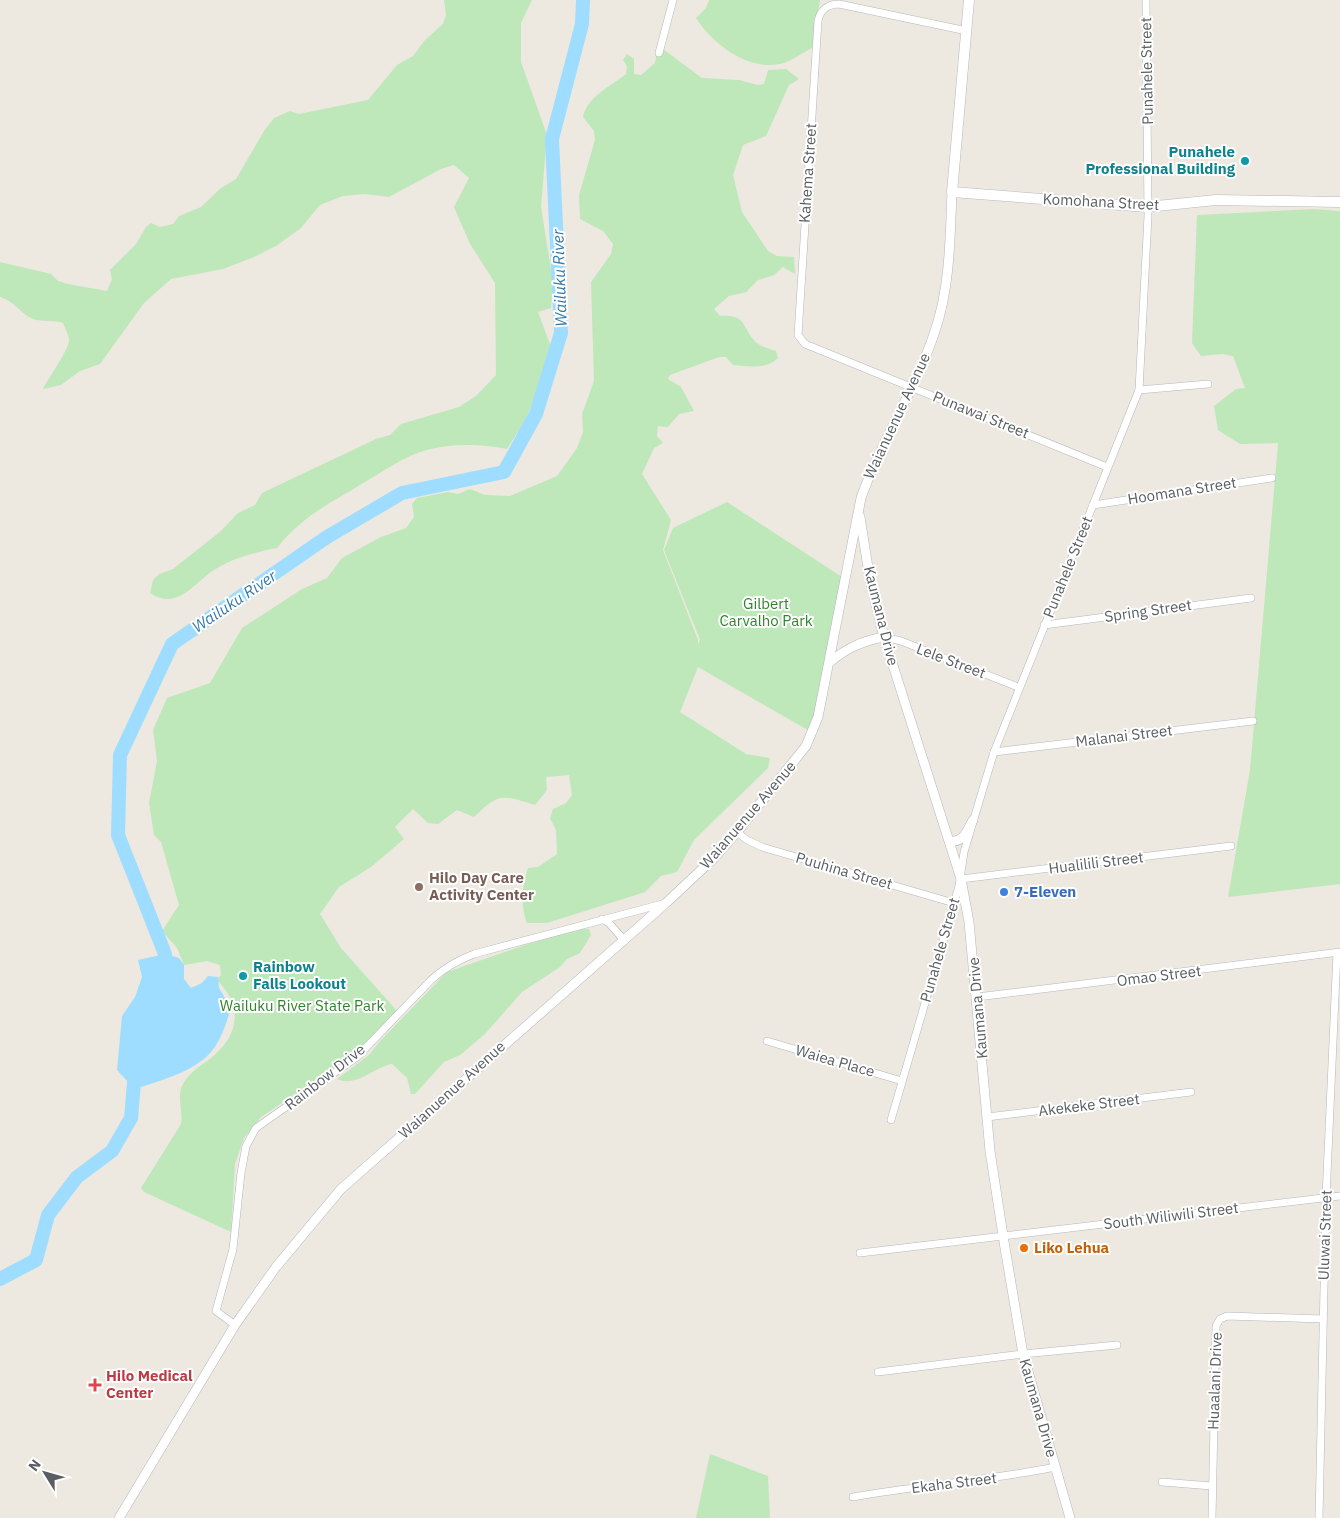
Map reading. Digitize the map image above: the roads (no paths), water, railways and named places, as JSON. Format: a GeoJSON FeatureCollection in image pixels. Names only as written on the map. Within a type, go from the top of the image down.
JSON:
{"type":"FeatureCollection","features":[{"type":"Feature","properties":{"kind":"main road","name":"Waianuenue Avenue"},"geometry":{"type":"LineString","coordinates":[[952,192],[969,0]]}},
{"type":"Feature","properties":{"kind":"main road","name":"Komohana Street"},"geometry":{"type":"LineString","coordinates":[[952,192],[1147,207],[1216,200],[1340,202]]}},
{"type":"Feature","properties":{"kind":"street"},"geometry":{"type":"LineString","coordinates":[[659,53],[672,0]]}},
{"type":"Feature","properties":{"kind":"street","name":"Punahele Street"},"geometry":{"type":"LineString","coordinates":[[891,1120],[961,879],[964,852],[994,752],[1018,687],[1139,390],[1147,207],[1146,0]]}},
{"type":"Feature","properties":{"kind":"street","name":"Kahema Street"},"geometry":{"type":"LineString","coordinates":[[800,340],[798,332],[818,21],[825,8],[839,4],[967,31]]}},
{"type":"Feature","properties":{"kind":"street","name":"Waianuenue Avenue"},"geometry":{"type":"LineString","coordinates":[[119,1518],[235,1325],[276,1266],[341,1189],[666,903],[714,858],[806,746],[818,718],[830,662],[855,519],[873,463],[931,343],[940,315],[947,279],[952,192]]}},
{"type":"Feature","properties":{"kind":"street","name":"Punawai Street"},"geometry":{"type":"LineString","coordinates":[[800,340],[805,344],[1107,467]]}},
{"type":"Feature","properties":{"kind":"street"},"geometry":{"type":"LineString","coordinates":[[1139,390],[1208,384]]}},
{"type":"Feature","properties":{"kind":"street","name":"Hoomana Street"},"geometry":{"type":"LineString","coordinates":[[1093,505],[1272,478]]}},
{"type":"Feature","properties":{"kind":"street","name":"Kaumana Drive"},"geometry":{"type":"LineString","coordinates":[[860,504],[860,527],[884,637],[961,879],[969,922],[987,1117],[1003,1237],[1023,1354],[1070,1518]]}},
{"type":"Feature","properties":{"kind":"street","name":"Spring Street"},"geometry":{"type":"LineString","coordinates":[[1044,625],[1251,598]]}},
{"type":"Feature","properties":{"kind":"street"},"geometry":{"type":"LineString","coordinates":[[830,662],[847,649],[862,641],[884,637]]}},
{"type":"Feature","properties":{"kind":"street","name":"Lele Street"},"geometry":{"type":"LineString","coordinates":[[884,637],[901,641],[1018,687]]}},
{"type":"Feature","properties":{"kind":"street","name":"Malanai Street"},"geometry":{"type":"LineString","coordinates":[[994,752],[1253,721]]}},
{"type":"Feature","properties":{"kind":"street"},"geometry":{"type":"LineString","coordinates":[[950,841],[955,842],[964,838],[973,820]]}},
{"type":"Feature","properties":{"kind":"street","name":"Puuhina Street"},"geometry":{"type":"LineString","coordinates":[[737,832],[747,840],[762,847],[954,903]]}},
{"type":"Feature","properties":{"kind":"street","name":"Hualilili Street"},"geometry":{"type":"LineString","coordinates":[[961,879],[1231,846]]}},
{"type":"Feature","properties":{"kind":"street","name":"Rainbow Drive"},"geometry":{"type":"LineString","coordinates":[[235,1325],[216,1310],[233,1248],[241,1173],[246,1146],[256,1128],[357,1057],[399,1011],[444,968],[474,954],[666,903]]}},
{"type":"Feature","properties":{"kind":"street"},"geometry":{"type":"LineString","coordinates":[[602,919],[610,923],[623,939]]}},
{"type":"Feature","properties":{"kind":"street","name":"Omao Street"},"geometry":{"type":"LineString","coordinates":[[977,998],[1339,953]]}},
{"type":"Feature","properties":{"kind":"street","name":"Uluwai Street"},"geometry":{"type":"LineString","coordinates":[[1319,1518],[1326,1197],[1339,953]]}},
{"type":"Feature","properties":{"kind":"street","name":"Waiea Place"},"geometry":{"type":"LineString","coordinates":[[767,1041],[902,1081]]}},
{"type":"Feature","properties":{"kind":"street","name":"Akekeke Street"},"geometry":{"type":"LineString","coordinates":[[987,1117],[1191,1092]]}},
{"type":"Feature","properties":{"kind":"street","name":"South Wiliwili Street"},"geometry":{"type":"LineString","coordinates":[[860,1253],[1340,1196]]}},
{"type":"Feature","properties":{"kind":"street","name":"Huaalani Drive"},"geometry":{"type":"LineString","coordinates":[[1212,1518],[1216,1326],[1220,1319],[1227,1316],[1323,1319]]}},
{"type":"Feature","properties":{"kind":"street"},"geometry":{"type":"LineString","coordinates":[[878,1372],[1023,1354],[1117,1345]]}},
{"type":"Feature","properties":{"kind":"street","name":"Ekaha Street"},"geometry":{"type":"LineString","coordinates":[[853,1497],[893,1490],[1015,1475],[1055,1467]]}},
{"type":"Feature","properties":{"kind":"street"},"geometry":{"type":"LineString","coordinates":[[1162,1482],[1212,1486]]}},
{"type":"Feature","properties":{"kind":"water"},"geometry":{"type":"Polygon","coordinates":[[[165,954],[179,958],[184,965],[184,979],[191,988],[202,983],[208,976],[218,977],[219,988],[231,1008],[218,1042],[205,1058],[179,1074],[141,1087],[128,1082],[117,1070],[122,1016],[135,997],[142,977],[138,960],[165,954]]]}},
{"type":"Feature","properties":{"kind":"waterway","name":"Wailuku River"},"geometry":{"type":"LineString","coordinates":[[163,972],[165,954],[118,835],[120,755],[172,644],[327,537],[402,493],[504,472],[536,414],[561,333],[552,139],[582,24],[583,0]]}},
{"type":"Feature","properties":{"kind":"waterway","name":"Wailuku River"},"geometry":{"type":"LineString","coordinates":[[0,1279],[36,1260],[48,1215],[77,1177],[112,1151],[131,1118],[134,1083],[141,1065]]}},
{"type":"Feature","properties":{"kind":"place","name":"Punahele Professional Building"},"geometry":{"type":"Point","coordinates":[1245,161]}},
{"type":"Feature","properties":{"kind":"place","name":"Hilo Day Care Activity Center"},"geometry":{"type":"Point","coordinates":[419,887]}},
{"type":"Feature","properties":{"kind":"place","name":"7-Eleven"},"geometry":{"type":"Point","coordinates":[1004,892]}},
{"type":"Feature","properties":{"kind":"place","name":"Rainbow Falls Lookout"},"geometry":{"type":"Point","coordinates":[243,976]}},
{"type":"Feature","properties":{"kind":"place","name":"Liko Lehua"},"geometry":{"type":"Point","coordinates":[1024,1248]}},
{"type":"Feature","properties":{"kind":"place","name":"Hilo Medical Center"},"geometry":{"type":"Point","coordinates":[95,1385]}},
{"type":"Feature","properties":{"kind":"park label","name":"Gilbert Carvalho Park"},"geometry":{"type":"Point","coordinates":[766,612]}},
{"type":"Feature","properties":{"kind":"park label","name":"Wailuku River State Park"},"geometry":{"type":"Point","coordinates":[302,1006]}}]}
